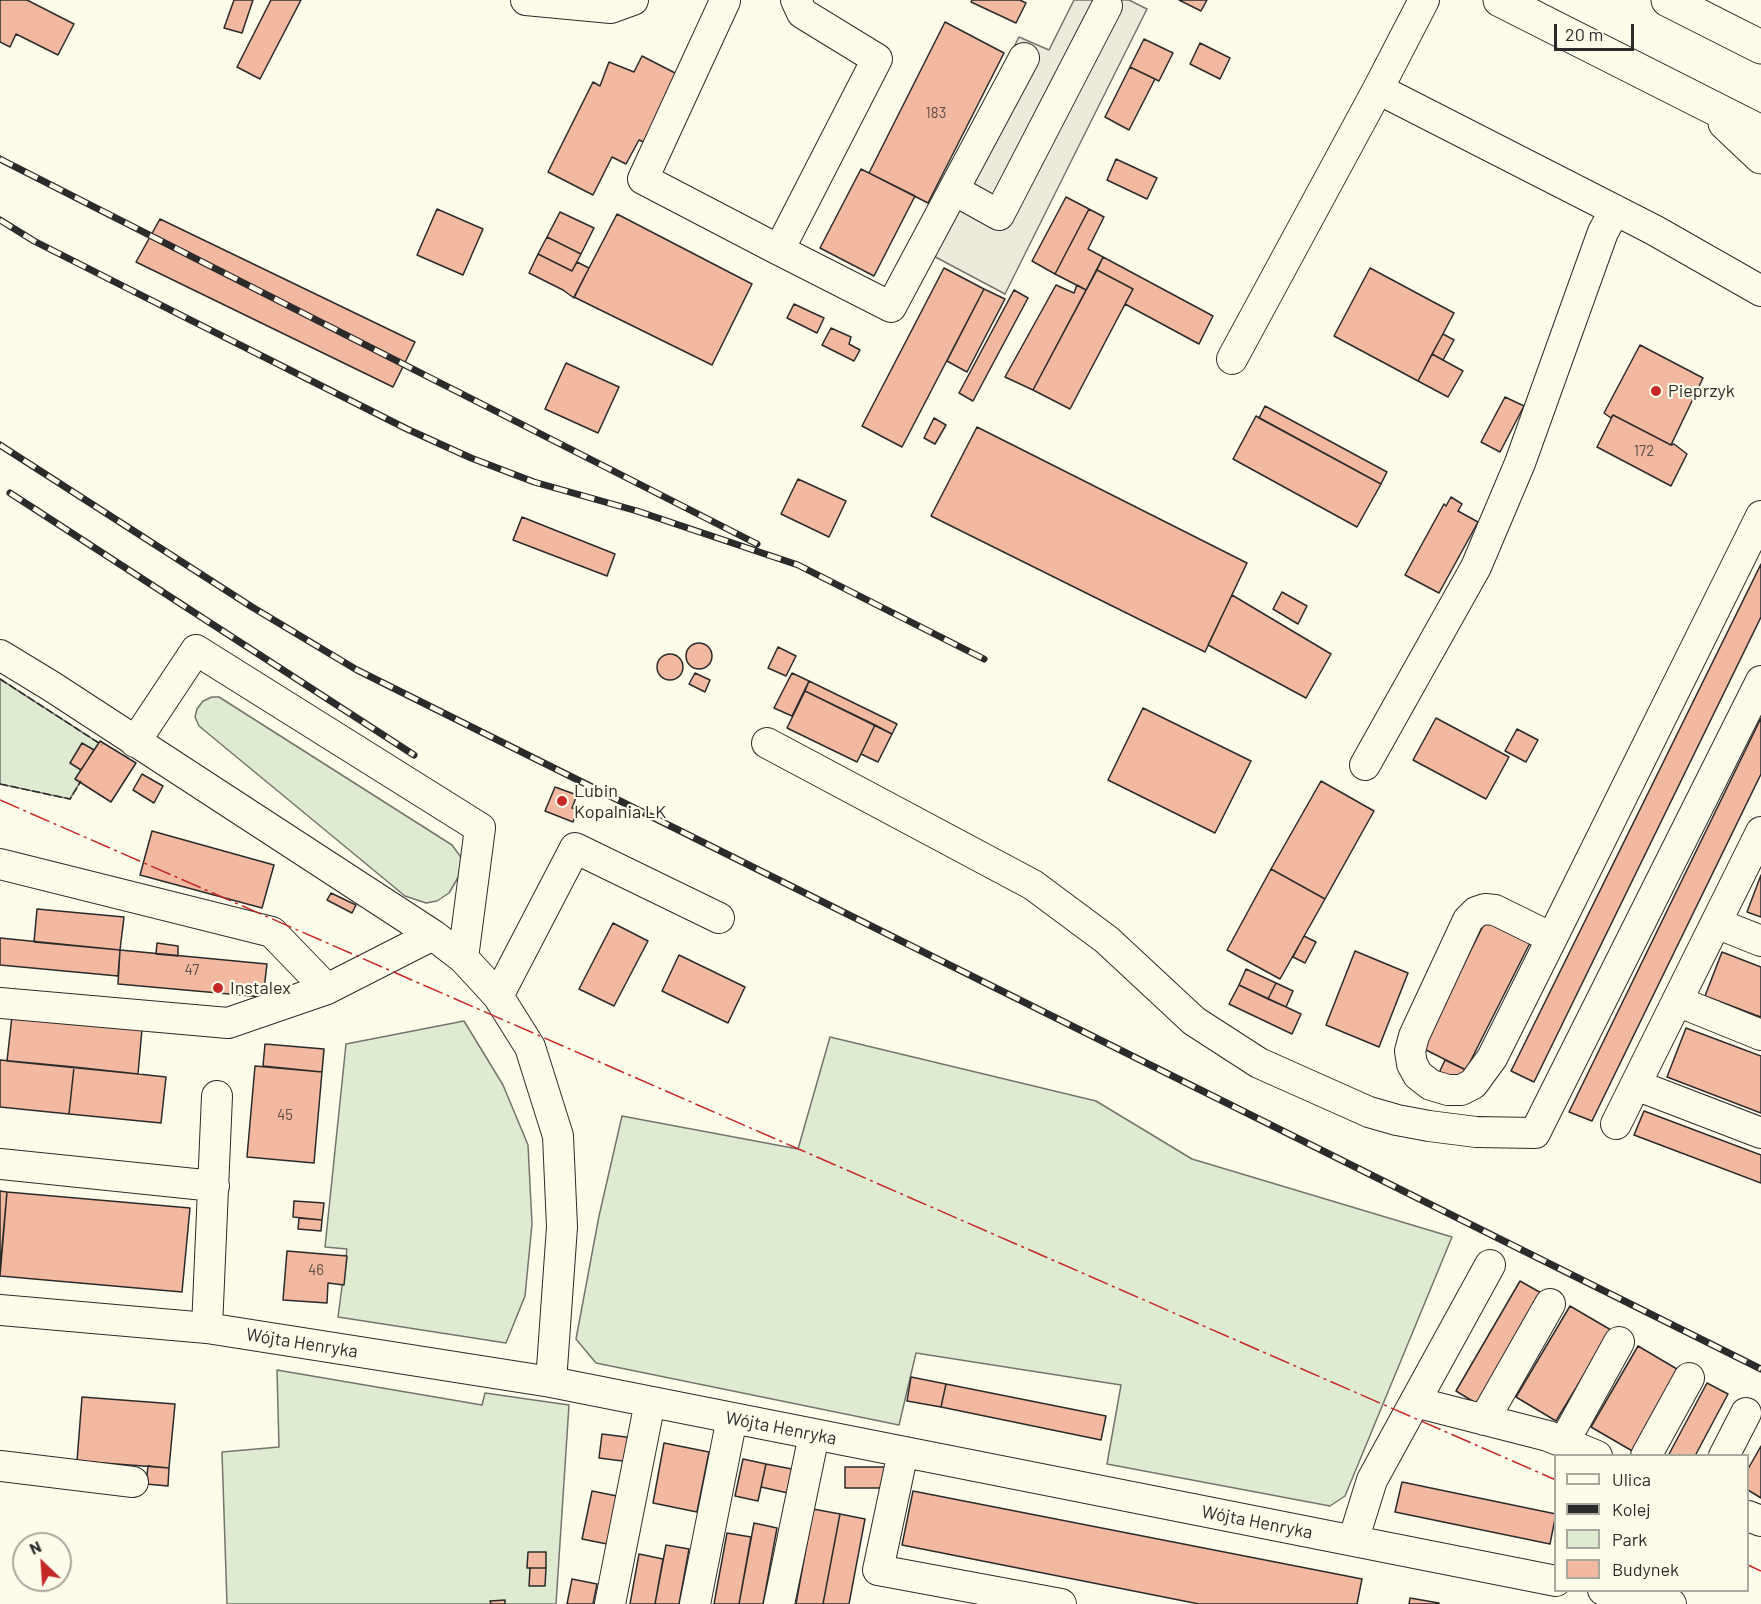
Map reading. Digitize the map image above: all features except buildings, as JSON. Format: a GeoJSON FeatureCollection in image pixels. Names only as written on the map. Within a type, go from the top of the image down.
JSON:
{"type":"FeatureCollection","features":[{"type":"Feature","properties":{"kind":"main road"},"geometry":{"type":"LineString","coordinates":[[1500,0],[1761,132]]}},
{"type":"Feature","properties":{"kind":"main road"},"geometry":{"type":"LineString","coordinates":[[1668,0],[1761,47]]}},
{"type":"Feature","properties":{"kind":"main road"},"geometry":{"type":"LineString","coordinates":[[1704,104],[1761,158]]}},
{"type":"Feature","properties":{"kind":"street"},"geometry":{"type":"LineString","coordinates":[[526,0],[611,8],[633,0]]}},
{"type":"Feature","properties":{"kind":"street"},"geometry":{"type":"LineString","coordinates":[[724,0],[644,179],[891,308],[1024,58]]}},
{"type":"Feature","properties":{"kind":"street"},"geometry":{"type":"LineString","coordinates":[[779,250],[877,59],[802,13],[796,0]]}},
{"type":"Feature","properties":{"kind":"street"},"geometry":{"type":"LineString","coordinates":[[1232,359],[1424,0]]}},
{"type":"Feature","properties":{"kind":"street"},"geometry":{"type":"LineString","coordinates":[[954,190],[999,214],[1107,6]]}},
{"type":"Feature","properties":{"kind":"street"},"geometry":{"type":"LineString","coordinates":[[1378,89],[1615,210],[1761,291]]}},
{"type":"Feature","properties":{"kind":"street"},"geometry":{"type":"LineString","coordinates":[[1365,765],[1476,567],[1520,463],[1603,232],[1615,210]]}},
{"type":"Feature","properties":{"kind":"street"},"geometry":{"type":"LineString","coordinates":[[1552,938],[1495,910],[1485,909],[1476,912],[1468,920],[1414,1036],[1410,1052],[1418,1075],[1431,1085],[1448,1090],[1461,1090],[1473,1084],[1492,1058],[1552,938],[1761,516]]}},
{"type":"Feature","properties":{"kind":"street"},"geometry":{"type":"LineString","coordinates":[[135,742],[196,650],[480,828],[462,958]]}},
{"type":"Feature","properties":{"kind":"street"},"geometry":{"type":"LineString","coordinates":[[0,656],[51,686],[433,935],[462,958],[498,996],[530,1047],[558,1136],[562,1227],[551,1382]]}},
{"type":"Feature","properties":{"kind":"street"},"geometry":{"type":"LineString","coordinates":[[767,742],[1033,885],[1107,940],[1194,1021],[1259,1063],[1369,1112],[1397,1120],[1476,1132],[1535,1133],[1761,681]]}},
{"type":"Feature","properties":{"kind":"street"},"geometry":{"type":"LineString","coordinates":[[1616,1124],[1760,839]]}},
{"type":"Feature","properties":{"kind":"street"},"geometry":{"type":"LineString","coordinates":[[498,996],[575,848],[719,918]]}},
{"type":"Feature","properties":{"kind":"street"},"geometry":{"type":"LineString","coordinates":[[0,864],[272,932],[327,988]]}},
{"type":"Feature","properties":{"kind":"street"},"geometry":{"type":"LineString","coordinates":[[1716,923],[1761,941]]}},
{"type":"Feature","properties":{"kind":"street"},"geometry":{"type":"LineString","coordinates":[[0,1003],[228,1023],[327,988],[433,935]]}},
{"type":"Feature","properties":{"kind":"street"},"geometry":{"type":"LineString","coordinates":[[1677,1001],[1761,1035]]}},
{"type":"Feature","properties":{"kind":"street"},"geometry":{"type":"LineString","coordinates":[[1636,1085],[1761,1133]]}},
{"type":"Feature","properties":{"kind":"street"},"geometry":{"type":"LineString","coordinates":[[207,1328],[217,1096]]}},
{"type":"Feature","properties":{"kind":"street"},"geometry":{"type":"LineString","coordinates":[[0,1164],[214,1186]]}},
{"type":"Feature","properties":{"kind":"street"},"geometry":{"type":"LineString","coordinates":[[1353,1541],[1372,1480],[1490,1265]]}},
{"type":"Feature","properties":{"kind":"street"},"geometry":{"type":"LineString","coordinates":[[1484,1420],[1550,1304]]}},
{"type":"Feature","properties":{"kind":"street","name":"Wójta Henryka"},"geometry":{"type":"LineString","coordinates":[[0,1310],[207,1328],[551,1382],[1554,1581]]}},
{"type":"Feature","properties":{"kind":"street"},"geometry":{"type":"LineString","coordinates":[[1564,1442],[1619,1342]]}},
{"type":"Feature","properties":{"kind":"street"},"geometry":{"type":"LineString","coordinates":[[1647,1454],[1689,1378]]}},
{"type":"Feature","properties":{"kind":"street"},"geometry":{"type":"LineString","coordinates":[[610,1604],[650,1402]]}},
{"type":"Feature","properties":{"kind":"street"},"geometry":{"type":"LineString","coordinates":[[1415,1402],[1548,1436],[1594,1454]]}},
{"type":"Feature","properties":{"kind":"street"},"geometry":{"type":"LineString","coordinates":[[1725,1454],[1746,1413]]}},
{"type":"Feature","properties":{"kind":"street"},"geometry":{"type":"LineString","coordinates":[[695,1604],[732,1418]]}},
{"type":"Feature","properties":{"kind":"street"},"geometry":{"type":"LineString","coordinates":[[779,1604],[814,1434]]}},
{"type":"Feature","properties":{"kind":"street"},"geometry":{"type":"LineString","coordinates":[[903,1452],[878,1570],[1061,1604]]}},
{"type":"Feature","properties":{"kind":"street"},"geometry":{"type":"LineString","coordinates":[[0,1466],[134,1482]]}},
{"type":"Feature","properties":{"kind":"street"},"geometry":{"type":"LineString","coordinates":[[1613,1592],[1671,1604]]}},
{"type":"Feature","properties":{"kind":"green space"},"geometry":{"type":"Polygon","coordinates":[[[0,679],[102,745],[70,799],[0,784],[0,679]]]}},
{"type":"Feature","properties":{"kind":"green space"},"geometry":{"type":"Polygon","coordinates":[[[219,697],[452,845],[463,860],[460,874],[449,893],[437,901],[426,903],[405,896],[199,726],[195,717],[197,709],[203,701],[219,697]]]}},
{"type":"Feature","properties":{"kind":"green space"},"geometry":{"type":"Polygon","coordinates":[[[464,1021],[503,1085],[528,1145],[532,1224],[525,1296],[506,1343],[338,1317],[347,1249],[325,1247],[346,1044],[464,1021]]]}},
{"type":"Feature","properties":{"kind":"green space"},"geometry":{"type":"Polygon","coordinates":[[[830,1037],[1096,1101],[1192,1159],[1452,1237],[1345,1496],[1330,1506],[1107,1464],[1121,1385],[916,1353],[899,1425],[596,1363],[576,1339],[599,1216],[622,1116],[798,1149],[830,1037]]]}},
{"type":"Feature","properties":{"kind":"green space"},"geometry":{"type":"Polygon","coordinates":[[[277,1370],[482,1405],[485,1393],[569,1405],[556,1604],[227,1604],[222,1452],[279,1447],[277,1370]]]}},
{"type":"Feature","properties":{"kind":"shaded area"},"geometry":{"type":"Polygon","coordinates":[[[1074,0],[1129,0],[1147,9],[1005,294],[911,244],[1019,37],[1049,50],[1074,0]]]}},
{"type":"Feature","properties":{"kind":"railway"},"geometry":{"type":"LineString","coordinates":[[0,159],[757,544]]}},
{"type":"Feature","properties":{"kind":"railway"},"geometry":{"type":"LineString","coordinates":[[0,220],[34,241],[109,279],[407,429],[471,458],[534,482],[637,511],[798,565],[984,659]]}},
{"type":"Feature","properties":{"kind":"railway"},"geometry":{"type":"LineString","coordinates":[[0,445],[252,607],[357,670],[1761,1369]]}},
{"type":"Feature","properties":{"kind":"railway"},"geometry":{"type":"LineString","coordinates":[[10,493],[414,755]]}},
{"type":"Feature","properties":{"kind":"fence"},"geometry":{"type":"LineString","coordinates":[[0,679],[102,745]]}},
{"type":"Feature","properties":{"kind":"fence"},"geometry":{"type":"LineString","coordinates":[[0,784],[70,799],[81,781]]}},
{"type":"Feature","properties":{"kind":"power"},"geometry":{"type":"LineString","coordinates":[[0,800],[1554,1479]]}},
{"type":"Feature","properties":{"kind":"power"},"geometry":{"type":"LineString","coordinates":[[1749,1565],[1761,1571]]}},
{"type":"Feature","properties":{"kind":"place","name":"Pieprzyk"},"geometry":{"type":"Point","coordinates":[1656,391]}},
{"type":"Feature","properties":{"kind":"place","name":"Lubin Kopalnia LK"},"geometry":{"type":"Point","coordinates":[562,801]}},
{"type":"Feature","properties":{"kind":"place","name":"Instalex"},"geometry":{"type":"Point","coordinates":[218,988]}}]}
